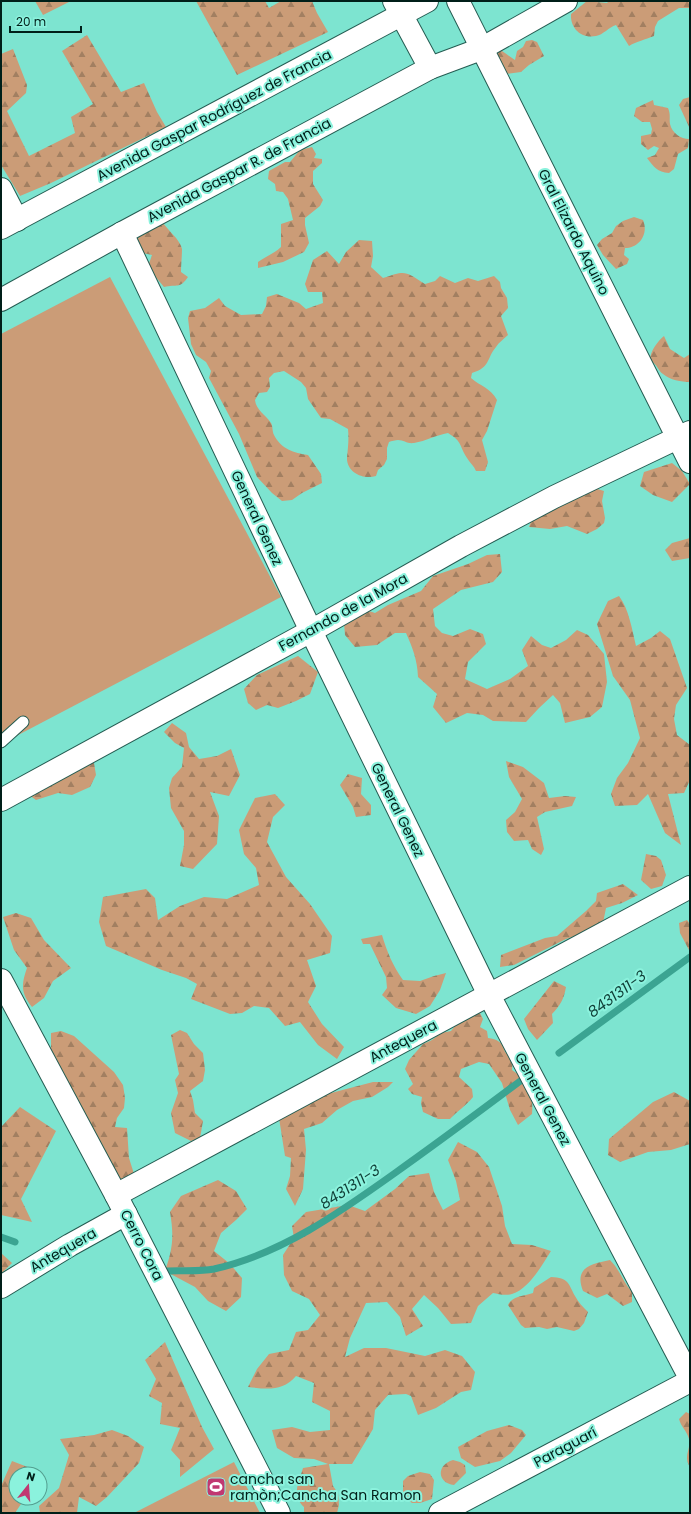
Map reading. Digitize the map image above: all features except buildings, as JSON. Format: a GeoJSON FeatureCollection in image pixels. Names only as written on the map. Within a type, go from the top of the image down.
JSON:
{"type":"FeatureCollection","features":[{"type":"Feature","properties":{"kind":"street","name":"Avenida Gaspar Rodríguez de Francia"},"geometry":{"type":"LineString","coordinates":[[9,224],[398,8],[427,1]]}},
{"type":"Feature","properties":{"kind":"street","name":"Gral Elizardo Aquino"},"geometry":{"type":"LineString","coordinates":[[458,1],[481,49],[684,436],[690,462]]}},
{"type":"Feature","properties":{"kind":"street"},"geometry":{"type":"LineString","coordinates":[[481,49],[566,1]]}},
{"type":"Feature","properties":{"kind":"street"},"geometry":{"type":"LineString","coordinates":[[398,8],[430,68]]}},
{"type":"Feature","properties":{"kind":"street","name":"Avenida Gaspar R. de Francia"},"geometry":{"type":"LineString","coordinates":[[1,300],[122,233],[430,68],[481,49]]}},
{"type":"Feature","properties":{"kind":"street"},"geometry":{"type":"LineString","coordinates":[[1,190],[9,224]]}},
{"type":"Feature","properties":{"kind":"street","name":"General Genez"},"geometry":{"type":"LineString","coordinates":[[122,233],[311,631],[489,995],[690,1379]]}},
{"type":"Feature","properties":{"kind":"street","name":"Fernando de la Mora"},"geometry":{"type":"LineString","coordinates":[[1,800],[311,631],[461,546],[547,501],[684,436]]}},
{"type":"Feature","properties":{"kind":"street","name":"Antequera"},"geometry":{"type":"LineString","coordinates":[[1,1287],[70,1245],[121,1204],[489,995],[690,887]]}},
{"type":"Feature","properties":{"kind":"street","name":"Cerro Cora"},"geometry":{"type":"LineString","coordinates":[[1,980],[121,1204],[279,1513]]}},
{"type":"Feature","properties":{"kind":"street","name":"Paraguarí"},"geometry":{"type":"LineString","coordinates":[[440,1513],[690,1379]]}},
{"type":"Feature","properties":{"kind":"lane"},"geometry":{"type":"LineString","coordinates":[[1,742],[23,722]]}},
{"type":"Feature","properties":{"kind":"green space"},"geometry":{"type":"Polygon","coordinates":[[[35,1],[71,1],[43,15],[35,1]]]}},
{"type":"Feature","properties":{"kind":"green space"},"geometry":{"type":"Polygon","coordinates":[[[196,1],[265,1],[269,8],[281,1],[312,1],[328,32],[237,75],[196,1]]]}},
{"type":"Feature","properties":{"kind":"green space"},"geometry":{"type":"Polygon","coordinates":[[[587,1],[607,3],[609,1],[690,1],[690,8],[679,8],[658,21],[655,27],[654,36],[629,46],[616,25],[596,36],[586,36],[581,34],[575,28],[572,24],[571,14],[587,1]]]}},
{"type":"Feature","properties":{"kind":"green space"},"geometry":{"type":"Polygon","coordinates":[[[87,35],[121,92],[144,83],[157,112],[166,127],[51,183],[20,196],[1,165],[1,54],[13,49],[27,85],[26,93],[7,111],[29,156],[75,133],[71,117],[93,104],[62,51],[87,35]]]}},
{"type":"Feature","properties":{"kind":"green space"},"geometry":{"type":"Polygon","coordinates":[[[532,40],[537,42],[544,56],[521,72],[505,74],[494,47],[515,60],[517,51],[523,47],[526,41],[532,40]]]}},
{"type":"Feature","properties":{"kind":"green space"},"geometry":{"type":"Polygon","coordinates":[[[690,97],[690,129],[679,105],[683,99],[690,97]]]}},
{"type":"Feature","properties":{"kind":"green space"},"geometry":{"type":"Polygon","coordinates":[[[653,100],[654,105],[668,108],[670,124],[675,133],[680,137],[689,139],[688,148],[678,154],[674,169],[669,173],[661,172],[647,158],[655,155],[659,148],[654,146],[648,150],[641,144],[641,136],[651,134],[652,129],[650,122],[642,122],[634,116],[636,108],[653,100]]]}},
{"type":"Feature","properties":{"kind":"green space"},"geometry":{"type":"Polygon","coordinates":[[[312,147],[316,154],[314,158],[322,159],[322,163],[313,171],[313,184],[323,200],[320,206],[305,218],[309,243],[304,252],[283,262],[258,268],[258,262],[281,247],[281,224],[293,220],[288,199],[283,192],[276,191],[275,184],[268,179],[269,171],[285,162],[290,162],[300,150],[312,147]]]}},
{"type":"Feature","properties":{"kind":"green space"},"geometry":{"type":"Polygon","coordinates":[[[634,217],[643,220],[645,225],[644,235],[635,246],[625,248],[624,255],[629,259],[627,264],[616,269],[603,255],[597,245],[602,239],[612,233],[616,226],[623,221],[634,217]]]}},
{"type":"Feature","properties":{"kind":"green space"},"geometry":{"type":"Polygon","coordinates":[[[162,221],[181,245],[181,272],[188,277],[180,285],[164,287],[154,275],[146,272],[152,255],[138,252],[134,242],[140,236],[142,231],[162,221]]]}},
{"type":"Feature","properties":{"kind":"green space"},"geometry":{"type":"Polygon","coordinates":[[[359,240],[372,241],[373,256],[371,267],[383,278],[405,273],[413,276],[425,284],[435,281],[440,276],[455,283],[468,278],[478,281],[494,276],[500,282],[501,288],[507,298],[508,308],[501,316],[508,335],[497,345],[485,365],[478,371],[472,373],[471,378],[489,390],[497,400],[487,431],[482,440],[488,462],[485,471],[476,471],[456,439],[448,433],[414,443],[398,440],[389,442],[387,448],[387,459],[384,465],[378,470],[376,476],[361,476],[353,471],[347,463],[348,429],[330,419],[321,418],[308,399],[306,388],[301,382],[284,371],[274,373],[269,378],[270,387],[267,392],[259,393],[255,400],[256,403],[271,423],[274,435],[280,444],[288,450],[308,455],[321,474],[322,483],[292,500],[282,501],[257,477],[239,434],[209,378],[211,371],[206,362],[196,355],[191,344],[188,318],[190,311],[205,308],[219,298],[225,306],[241,315],[262,314],[266,306],[267,297],[277,294],[299,303],[306,309],[323,303],[322,292],[308,292],[305,284],[313,260],[327,251],[339,264],[346,252],[359,240]]]}},
{"type":"Feature","properties":{"kind":"green space"},"geometry":{"type":"Polygon","coordinates":[[[110,277],[281,597],[1,744],[1,334],[110,277]]]}},
{"type":"Feature","properties":{"kind":"green space"},"geometry":{"type":"Polygon","coordinates":[[[664,336],[670,349],[684,358],[690,354],[690,382],[669,378],[661,373],[655,364],[650,360],[651,353],[655,346],[664,336]]]}},
{"type":"Feature","properties":{"kind":"green space"},"geometry":{"type":"Polygon","coordinates":[[[672,463],[682,471],[690,484],[672,502],[653,495],[640,486],[644,472],[672,463]]]}},
{"type":"Feature","properties":{"kind":"green space"},"geometry":{"type":"Polygon","coordinates":[[[584,485],[604,491],[602,501],[605,518],[604,523],[597,529],[587,534],[567,526],[550,529],[529,527],[533,516],[584,485]]]}},
{"type":"Feature","properties":{"kind":"green space"},"geometry":{"type":"Polygon","coordinates":[[[690,538],[690,558],[672,561],[665,550],[672,543],[690,538]]]}},
{"type":"Feature","properties":{"kind":"green space"},"geometry":{"type":"Polygon","coordinates":[[[500,554],[502,572],[493,582],[461,590],[433,609],[435,626],[442,633],[453,636],[470,629],[483,634],[486,644],[468,662],[465,679],[487,689],[510,679],[528,666],[522,650],[531,636],[542,645],[551,648],[566,640],[577,630],[588,635],[604,654],[607,682],[602,707],[590,717],[565,723],[560,703],[553,695],[526,722],[493,721],[483,715],[467,713],[446,723],[433,707],[437,694],[418,677],[414,654],[406,633],[395,633],[377,645],[355,647],[345,635],[344,623],[363,609],[375,613],[388,605],[421,591],[433,576],[468,564],[487,555],[500,554]]]}},
{"type":"Feature","properties":{"kind":"green space"},"geometry":{"type":"Polygon","coordinates":[[[619,596],[628,613],[636,646],[660,631],[670,639],[687,688],[676,705],[674,719],[677,735],[690,745],[690,780],[684,793],[668,794],[681,845],[665,833],[648,794],[637,805],[615,806],[611,794],[617,778],[628,763],[640,738],[630,700],[613,676],[597,624],[608,601],[619,596]]]}},
{"type":"Feature","properties":{"kind":"green space"},"geometry":{"type":"Polygon","coordinates":[[[298,656],[318,672],[310,694],[278,708],[267,705],[256,710],[248,703],[244,689],[257,675],[298,656]]]}},
{"type":"Feature","properties":{"kind":"green space"},"geometry":{"type":"Polygon","coordinates":[[[172,723],[186,733],[189,747],[199,759],[217,756],[231,749],[240,775],[229,796],[210,792],[219,816],[217,844],[193,869],[180,866],[184,845],[184,831],[171,808],[169,788],[172,778],[182,767],[184,748],[175,743],[164,732],[172,723]]]}},
{"type":"Feature","properties":{"kind":"green space"},"geometry":{"type":"Polygon","coordinates":[[[80,761],[94,763],[96,775],[90,787],[72,795],[58,793],[36,800],[29,795],[56,781],[61,781],[65,763],[80,761]]]}},
{"type":"Feature","properties":{"kind":"green space"},"geometry":{"type":"Polygon","coordinates":[[[506,761],[523,767],[544,783],[549,798],[565,796],[576,797],[572,806],[545,812],[537,817],[544,849],[541,855],[532,849],[528,840],[514,841],[507,832],[506,820],[515,812],[522,799],[509,777],[506,761]]]}},
{"type":"Feature","properties":{"kind":"green space"},"geometry":{"type":"Polygon","coordinates":[[[348,774],[362,778],[361,794],[371,805],[371,815],[356,817],[353,807],[340,785],[348,774]]]}},
{"type":"Feature","properties":{"kind":"green space"},"geometry":{"type":"Polygon","coordinates":[[[275,794],[285,805],[273,817],[267,842],[286,877],[310,904],[332,936],[330,953],[307,960],[316,986],[308,1002],[322,1024],[344,1047],[337,1059],[318,1045],[300,1022],[285,1026],[269,1008],[254,1006],[242,1013],[230,1014],[191,999],[197,984],[186,978],[162,970],[106,946],[99,922],[103,897],[146,889],[155,898],[158,920],[180,906],[204,897],[227,899],[259,885],[256,868],[244,854],[239,830],[255,798],[275,794]]]}},
{"type":"Feature","properties":{"kind":"green space"},"geometry":{"type":"Polygon","coordinates":[[[646,854],[656,856],[661,860],[666,875],[662,886],[651,889],[641,880],[646,854]]]}},
{"type":"Feature","properties":{"kind":"green space"},"geometry":{"type":"Polygon","coordinates":[[[623,884],[638,895],[622,903],[606,908],[603,923],[586,932],[566,939],[514,965],[500,967],[501,955],[545,938],[557,936],[596,901],[597,893],[623,884]]]}},
{"type":"Feature","properties":{"kind":"green space"},"geometry":{"type":"Polygon","coordinates":[[[16,913],[31,918],[44,940],[71,968],[53,981],[44,998],[32,1007],[28,1002],[23,989],[27,968],[14,950],[3,917],[16,913]]]}},
{"type":"Feature","properties":{"kind":"green space"},"geometry":{"type":"Polygon","coordinates":[[[687,920],[690,924],[690,952],[680,933],[679,923],[687,920]]]}},
{"type":"Feature","properties":{"kind":"green space"},"geometry":{"type":"Polygon","coordinates":[[[382,935],[391,959],[403,980],[420,981],[446,973],[440,990],[430,1006],[416,1014],[396,1008],[382,995],[387,988],[386,977],[370,944],[363,944],[361,939],[382,935]]]}},
{"type":"Feature","properties":{"kind":"green space"},"geometry":{"type":"Polygon","coordinates":[[[554,981],[566,987],[563,999],[552,1014],[553,1023],[537,1040],[528,1029],[524,1019],[554,981]]]}},
{"type":"Feature","properties":{"kind":"green space"},"geometry":{"type":"Polygon","coordinates":[[[480,1013],[483,1019],[480,1027],[487,1031],[488,1038],[497,1040],[501,1043],[505,1052],[513,1061],[512,1070],[533,1085],[532,1114],[518,1125],[510,1110],[502,1083],[489,1064],[479,1062],[461,1069],[459,1077],[472,1089],[473,1097],[450,1119],[438,1119],[423,1112],[421,1103],[422,1097],[412,1094],[408,1089],[413,1084],[405,1069],[409,1060],[423,1044],[432,1040],[441,1033],[451,1031],[458,1022],[480,1013]]]}},
{"type":"Feature","properties":{"kind":"green space"},"geometry":{"type":"Polygon","coordinates":[[[180,1030],[187,1033],[194,1044],[203,1053],[205,1070],[203,1081],[190,1091],[195,1113],[203,1121],[200,1138],[191,1141],[175,1133],[171,1113],[178,1093],[175,1080],[179,1074],[171,1035],[180,1030]]]}},
{"type":"Feature","properties":{"kind":"green space"},"geometry":{"type":"Polygon","coordinates":[[[61,1031],[74,1036],[114,1072],[123,1085],[125,1098],[124,1108],[117,1118],[115,1127],[127,1128],[129,1158],[135,1177],[119,1184],[51,1051],[51,1033],[61,1031]]]}},
{"type":"Feature","properties":{"kind":"green space"},"geometry":{"type":"Polygon","coordinates":[[[373,1082],[393,1082],[372,1097],[353,1101],[337,1110],[322,1123],[304,1129],[306,1150],[303,1189],[295,1206],[286,1189],[290,1176],[291,1158],[285,1156],[279,1118],[312,1098],[373,1082]]]}},
{"type":"Feature","properties":{"kind":"green space"},"geometry":{"type":"Polygon","coordinates":[[[674,1092],[690,1101],[690,1144],[671,1150],[648,1152],[620,1162],[608,1155],[609,1139],[653,1102],[674,1092]]]}},
{"type":"Feature","properties":{"kind":"green space"},"geometry":{"type":"Polygon","coordinates":[[[20,1107],[56,1131],[21,1199],[32,1222],[1,1215],[1,1127],[20,1107]]]}},
{"type":"Feature","properties":{"kind":"green space"},"geometry":{"type":"Polygon","coordinates":[[[458,1142],[477,1152],[489,1167],[502,1206],[505,1226],[512,1244],[532,1245],[551,1251],[534,1276],[524,1287],[510,1295],[493,1293],[478,1306],[471,1323],[451,1324],[438,1308],[424,1295],[412,1309],[423,1326],[406,1336],[400,1317],[387,1302],[366,1303],[350,1338],[345,1357],[364,1348],[386,1348],[425,1356],[445,1350],[462,1356],[475,1372],[471,1390],[461,1392],[436,1408],[418,1415],[411,1396],[406,1394],[388,1395],[375,1410],[373,1429],[352,1464],[329,1464],[333,1486],[338,1493],[339,1505],[337,1513],[304,1513],[304,1507],[298,1498],[297,1493],[298,1483],[303,1468],[328,1464],[314,1459],[294,1458],[277,1448],[272,1430],[292,1427],[310,1432],[330,1430],[330,1411],[312,1402],[314,1383],[296,1376],[291,1381],[280,1387],[268,1389],[248,1387],[257,1369],[269,1354],[289,1350],[296,1332],[308,1330],[320,1315],[309,1299],[292,1291],[284,1275],[283,1255],[294,1238],[292,1226],[306,1212],[348,1205],[365,1211],[395,1189],[409,1176],[429,1173],[434,1192],[443,1210],[460,1200],[456,1181],[448,1160],[458,1142]]]}},
{"type":"Feature","properties":{"kind":"green space"},"geometry":{"type":"Polygon","coordinates":[[[218,1180],[236,1191],[247,1209],[221,1233],[214,1251],[229,1263],[242,1278],[241,1297],[226,1311],[208,1301],[195,1287],[165,1271],[172,1242],[170,1212],[181,1196],[218,1180]]]}},
{"type":"Feature","properties":{"kind":"green space"},"geometry":{"type":"Polygon","coordinates":[[[1,1253],[12,1263],[1,1274],[1,1253]]]}},
{"type":"Feature","properties":{"kind":"green space"},"geometry":{"type":"Polygon","coordinates":[[[610,1260],[632,1292],[632,1302],[623,1306],[607,1294],[597,1298],[583,1291],[581,1283],[582,1272],[586,1268],[596,1263],[610,1260]]]}},
{"type":"Feature","properties":{"kind":"green space"},"geometry":{"type":"Polygon","coordinates":[[[551,1277],[565,1280],[582,1306],[588,1312],[584,1323],[579,1329],[574,1331],[557,1327],[547,1329],[539,1327],[525,1328],[521,1325],[508,1305],[515,1298],[533,1293],[534,1288],[551,1277]]]}},
{"type":"Feature","properties":{"kind":"green space"},"geometry":{"type":"Polygon","coordinates":[[[165,1342],[202,1427],[214,1449],[180,1477],[180,1460],[171,1450],[180,1428],[160,1424],[162,1403],[149,1396],[156,1379],[145,1360],[165,1342]]]}},
{"type":"Feature","properties":{"kind":"green space"},"geometry":{"type":"Polygon","coordinates":[[[686,1412],[690,1414],[690,1467],[687,1460],[689,1439],[679,1419],[686,1412]]]}},
{"type":"Feature","properties":{"kind":"green space"},"geometry":{"type":"Polygon","coordinates":[[[509,1425],[522,1430],[526,1435],[511,1453],[500,1461],[475,1467],[461,1458],[458,1447],[487,1431],[509,1425]]]}},
{"type":"Feature","properties":{"kind":"green space"},"geometry":{"type":"Polygon","coordinates":[[[112,1430],[128,1436],[144,1447],[139,1463],[107,1497],[96,1506],[79,1497],[77,1513],[40,1513],[39,1506],[48,1506],[48,1498],[59,1488],[69,1455],[60,1439],[94,1435],[112,1430]]]}},
{"type":"Feature","properties":{"kind":"green space"},"geometry":{"type":"Polygon","coordinates":[[[453,1460],[465,1465],[466,1473],[454,1485],[448,1484],[444,1481],[441,1474],[441,1470],[447,1462],[453,1460]]]}},
{"type":"Feature","properties":{"kind":"green space"},"geometry":{"type":"Polygon","coordinates":[[[12,1461],[25,1466],[10,1466],[12,1461]]]}},
{"type":"Feature","properties":{"kind":"green space","name":"cancha san ramòn;Cancha San Ramon"},"geometry":{"type":"Polygon","coordinates":[[[234,1462],[260,1513],[134,1513],[234,1462]]]}},
{"type":"Feature","properties":{"kind":"green space"},"geometry":{"type":"Polygon","coordinates":[[[8,1470],[8,1506],[20,1506],[15,1513],[1,1513],[1,1486],[8,1470]]]}},
{"type":"Feature","properties":{"kind":"green space"},"geometry":{"type":"Polygon","coordinates":[[[420,1472],[430,1474],[434,1480],[432,1499],[420,1503],[412,1503],[404,1497],[403,1481],[408,1476],[420,1472]]]}},
{"type":"Feature","properties":{"kind":"waterway","name":"8431311-3"},"geometry":{"type":"LineString","coordinates":[[559,1053],[690,957]]}},
{"type":"Feature","properties":{"kind":"waterway","name":"8431311-3"},"geometry":{"type":"LineString","coordinates":[[165,1271],[196,1271],[214,1269],[239,1262],[286,1243],[353,1203],[527,1076]]}},
{"type":"Feature","properties":{"kind":"waterway","name":"8431311-3"},"geometry":{"type":"LineString","coordinates":[[1,1237],[15,1242]]}},
{"type":"Feature","properties":{"kind":"place","name":"cancha san ramòn;Cancha San Ramon"},"geometry":{"type":"Point","coordinates":[216,1487]}}]}
